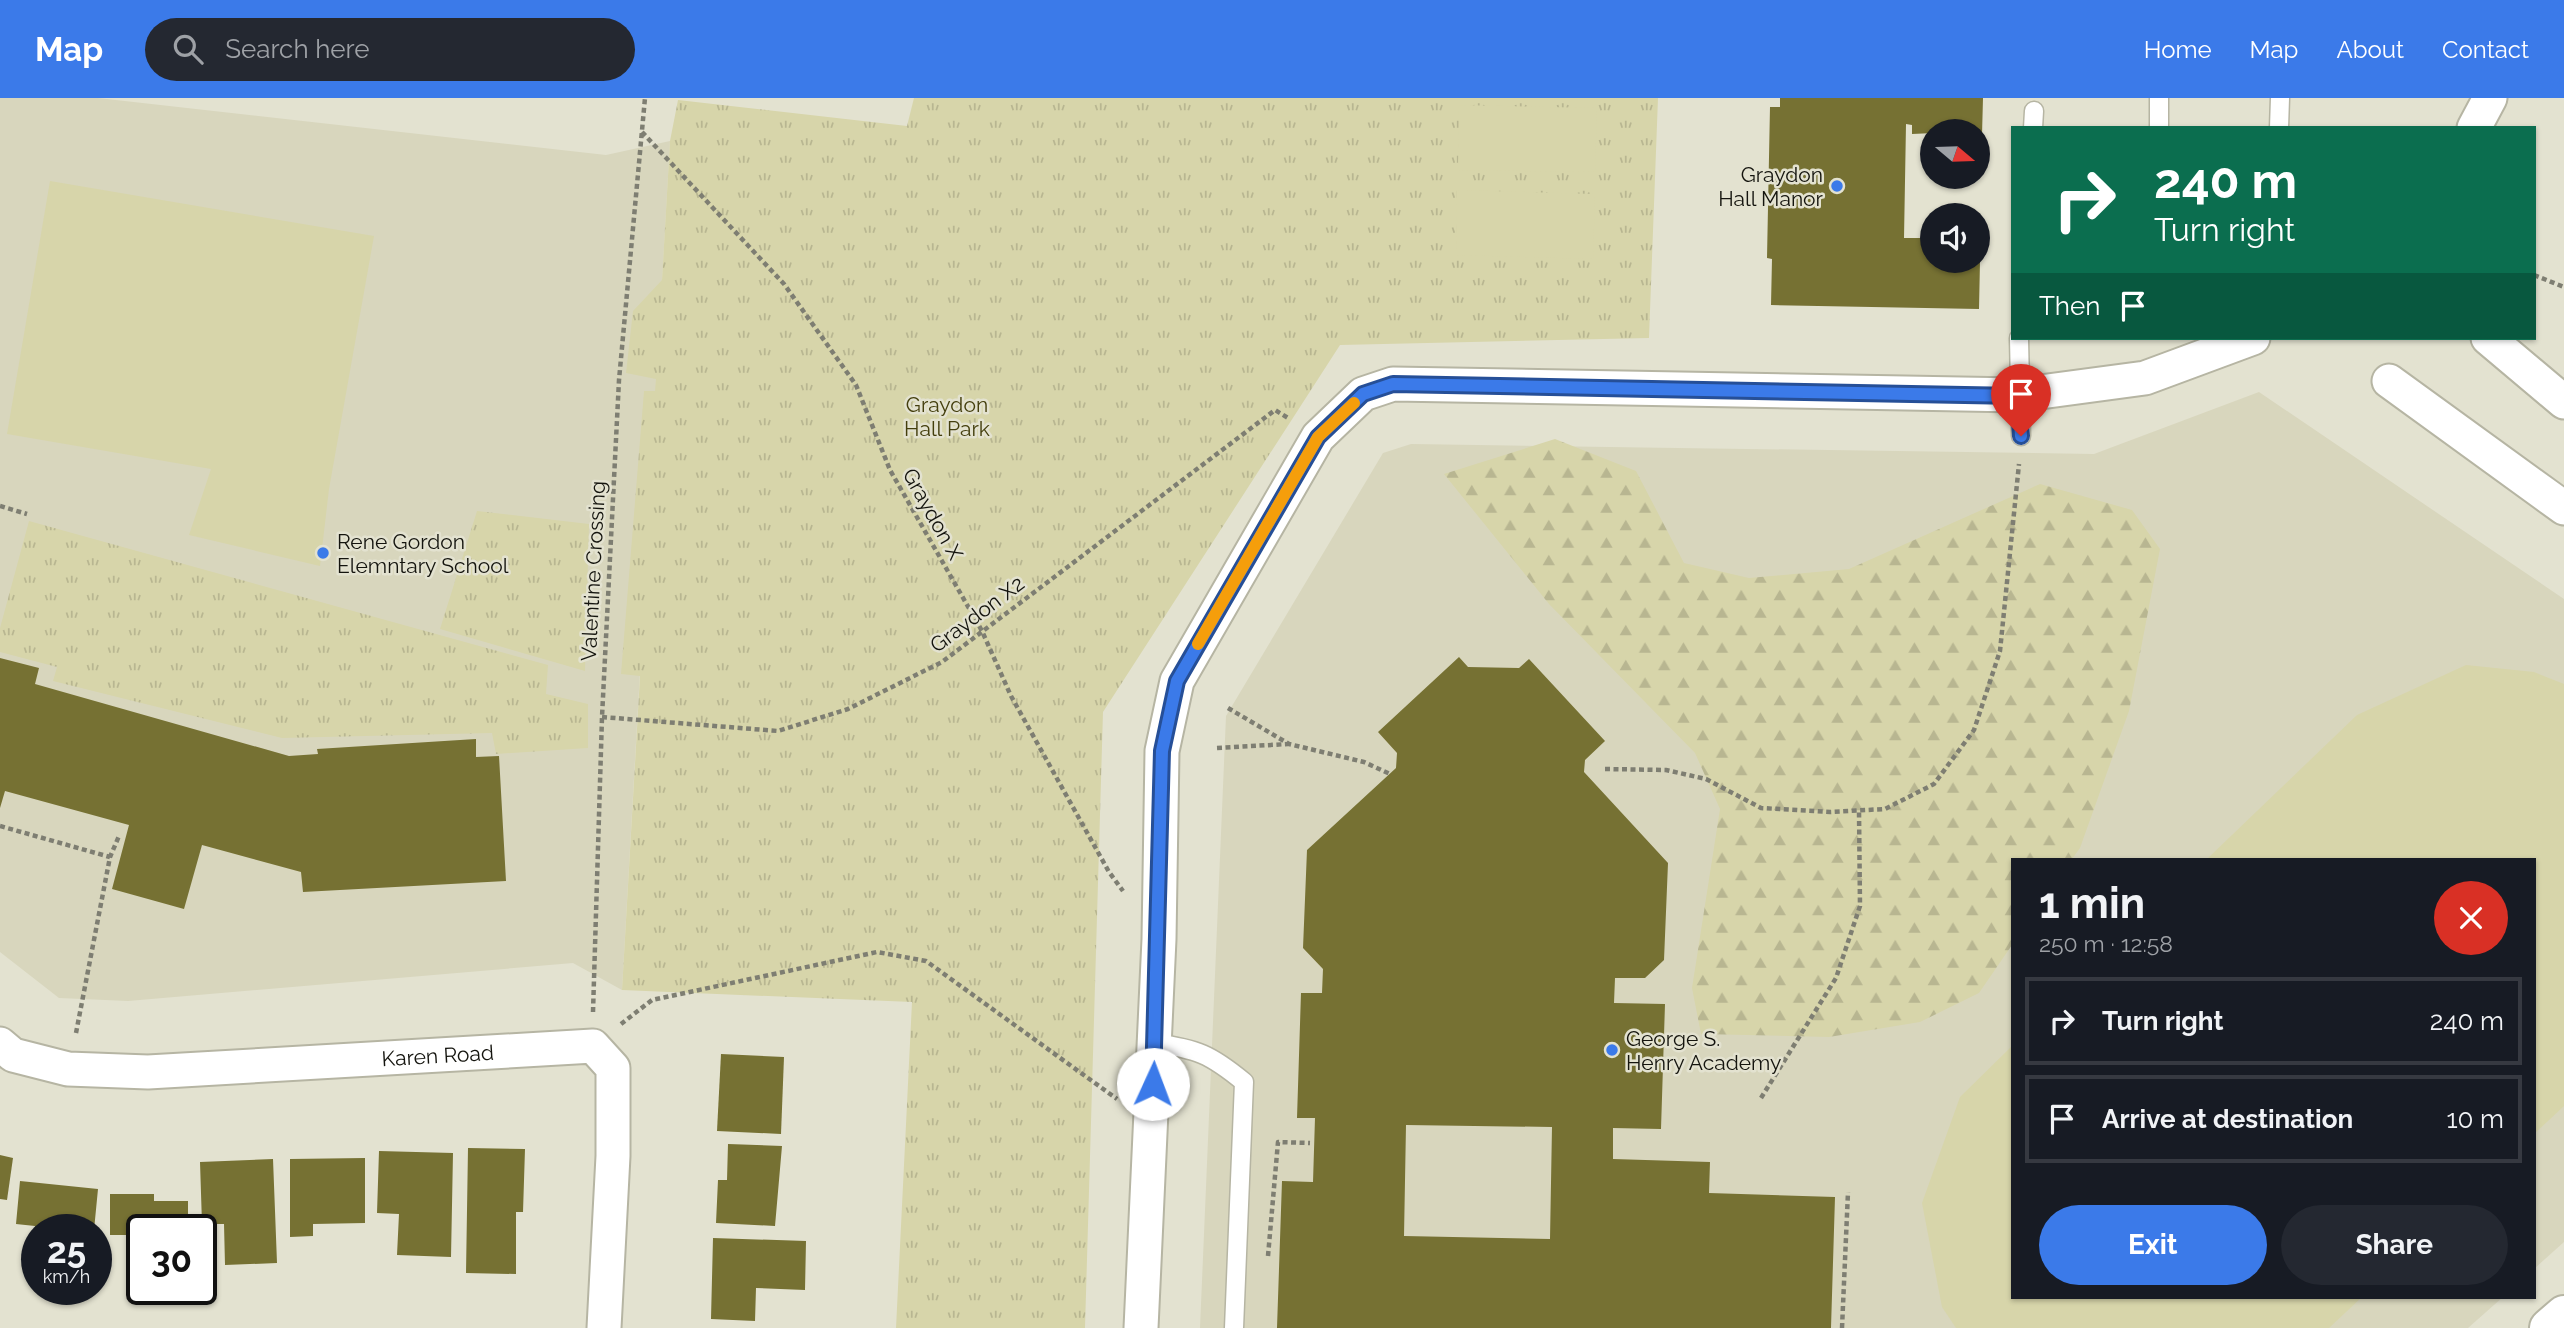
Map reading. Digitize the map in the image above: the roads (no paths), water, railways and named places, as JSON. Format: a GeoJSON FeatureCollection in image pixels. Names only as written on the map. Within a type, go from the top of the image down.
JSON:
{"type":"FeatureCollection","features":[{"type":"Feature","properties":{"kind":"highway"},"geometry":{"type":"LineString","coordinates":[[2549,1328],[2564,1315]]}},
{"type":"Feature","properties":{"kind":"street"},"geometry":{"type":"LineString","coordinates":[[2475,126],[2490,98]]}},
{"type":"Feature","properties":{"kind":"street"},"geometry":{"type":"LineString","coordinates":[[1141,1328],[1152,1104],[1162,751],[1177,681],[1318,437],[1363,394],[1393,384],[2018,396],[2145,378],[2248,340]]}},
{"type":"Feature","properties":{"kind":"street"},"geometry":{"type":"LineString","coordinates":[[2490,340],[2564,402]]}},
{"type":"Feature","properties":{"kind":"street"},"geometry":{"type":"LineString","coordinates":[[2389,381],[2560,497]]}},
{"type":"Feature","properties":{"kind":"street","name":"Karen Road"},"geometry":{"type":"LineString","coordinates":[[0,1044],[13,1055],[68,1069],[148,1072],[593,1046],[613,1068],[613,1156],[604,1328]]}},
{"type":"Feature","properties":{"kind":"lane"},"geometry":{"type":"LineString","coordinates":[[2159,98],[2159,126]]}},
{"type":"Feature","properties":{"kind":"lane"},"geometry":{"type":"LineString","coordinates":[[2279,126],[2280,98]]}},
{"type":"Feature","properties":{"kind":"lane"},"geometry":{"type":"LineString","coordinates":[[2019,340],[2018,396],[2021,436]]}},
{"type":"Feature","properties":{"kind":"lane"},"geometry":{"type":"LineString","coordinates":[[1154,1043],[1193,1048],[1244,1082],[1234,1328]]}},
{"type":"Feature","properties":{"kind":"place","name":"Graydon Hall Manor"},"geometry":{"type":"Point","coordinates":[1837,186]}},
{"type":"Feature","properties":{"kind":"place","name":"Rene Gordon Elemntary School"},"geometry":{"type":"Point","coordinates":[323,553]}},
{"type":"Feature","properties":{"kind":"place","name":"George S. Henry Academy"},"geometry":{"type":"Point","coordinates":[1612,1050]}},
{"type":"Feature","properties":{"kind":"park label","name":"Graydon Hall Park"},"geometry":{"type":"Point","coordinates":[947,416]}}]}
